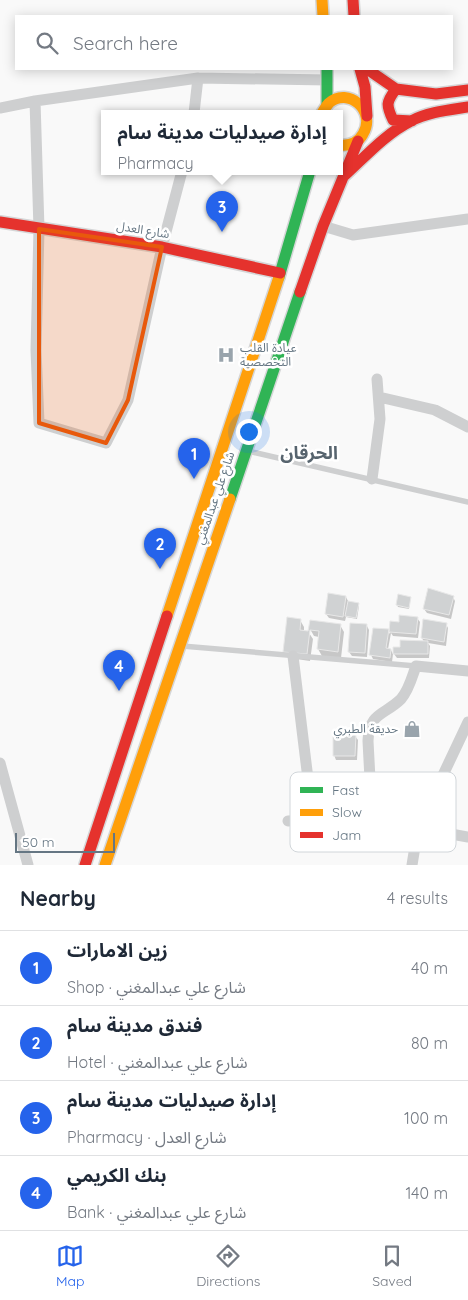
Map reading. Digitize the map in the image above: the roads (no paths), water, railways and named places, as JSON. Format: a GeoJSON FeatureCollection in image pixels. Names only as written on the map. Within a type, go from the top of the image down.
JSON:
{"type":"FeatureCollection","features":[{"type":"Feature","properties":{"kind":"main road"},"geometry":{"type":"LineString","coordinates":[[322,0],[323,15]]}},
{"type":"Feature","properties":{"kind":"main road"},"geometry":{"type":"LineString","coordinates":[[353,0],[354,15]]}},
{"type":"Feature","properties":{"kind":"main road"},"geometry":{"type":"LineString","coordinates":[[360,70],[365,87],[367,116]]}},
{"type":"Feature","properties":{"kind":"main road"},"geometry":{"type":"LineString","coordinates":[[368,70],[396,89],[436,94],[468,90]]}},
{"type":"Feature","properties":{"kind":"main road"},"geometry":{"type":"LineString","coordinates":[[324,109],[328,74]]}},
{"type":"Feature","properties":{"kind":"main road"},"geometry":{"type":"LineString","coordinates":[[396,89],[390,98],[387,108],[393,120],[412,121]]}},
{"type":"Feature","properties":{"kind":"main road"},"geometry":{"type":"LineString","coordinates":[[324,109],[338,99],[350,99],[361,105],[367,116]]}},
{"type":"Feature","properties":{"kind":"main road"},"geometry":{"type":"LineString","coordinates":[[342,177],[395,131],[412,121],[468,107]]}},
{"type":"Feature","properties":{"kind":"main road","name":"شارع علي عبدالمغني"},"geometry":{"type":"LineString","coordinates":[[343,175],[358,141],[366,130],[367,116]]}},
{"type":"Feature","properties":{"kind":"main road"},"geometry":{"type":"LineString","coordinates":[[343,145],[358,141]]}},
{"type":"Feature","properties":{"kind":"main road","name":"شارع علي عبدالمغني"},"geometry":{"type":"LineString","coordinates":[[85,865],[280,273],[309,175]]}},
{"type":"Feature","properties":{"kind":"main road","name":"شارع علي عبدالمغني"},"geometry":{"type":"LineString","coordinates":[[105,865],[323,226],[342,177]]}},
{"type":"Feature","properties":{"kind":"main road","name":"شارع العدل"},"geometry":{"type":"LineString","coordinates":[[0,222],[162,247],[280,273]]}},
{"type":"Feature","properties":{"kind":"street"},"geometry":{"type":"LineString","coordinates":[[0,108],[35,101],[198,78],[328,74]]}},
{"type":"Feature","properties":{"kind":"street"},"geometry":{"type":"LineString","coordinates":[[194,110],[198,78]]}},
{"type":"Feature","properties":{"kind":"street"},"geometry":{"type":"LineString","coordinates":[[35,101],[39,229],[36,350],[39,424],[106,443],[128,400],[162,247],[181,175]]}},
{"type":"Feature","properties":{"kind":"street"},"geometry":{"type":"LineString","coordinates":[[323,226],[353,235],[468,219]]}},
{"type":"Feature","properties":{"kind":"street"},"geometry":{"type":"LineString","coordinates":[[372,479],[380,419],[377,379]]}},
{"type":"Feature","properties":{"kind":"street"},"geometry":{"type":"LineString","coordinates":[[379,397],[435,410],[468,427]]}},
{"type":"Feature","properties":{"kind":"street"},"geometry":{"type":"LineString","coordinates":[[292,656],[307,772]]}},
{"type":"Feature","properties":{"kind":"street"},"geometry":{"type":"LineString","coordinates":[[370,772],[369,729],[374,719],[402,698],[409,687],[416,666],[468,671]]}},
{"type":"Feature","properties":{"kind":"street"},"geometry":{"type":"LineString","coordinates":[[444,772],[468,722]]}},
{"type":"Feature","properties":{"kind":"street"},"geometry":{"type":"LineString","coordinates":[[0,764],[28,865]]}},
{"type":"Feature","properties":{"kind":"street"},"geometry":{"type":"LineString","coordinates":[[412,865],[414,852]]}},
{"type":"Feature","properties":{"kind":"lane"},"geometry":{"type":"LineString","coordinates":[[246,450],[468,502]]}},
{"type":"Feature","properties":{"kind":"lane"},"geometry":{"type":"LineString","coordinates":[[180,646],[416,666]]}},
{"type":"Feature","properties":{"kind":"place","name":"إدارة صيدليات مدينة سام"},"geometry":{"type":"Point","coordinates":[222,232]}},
{"type":"Feature","properties":{"kind":"place","name":"عيادة القلب التخصصية"},"geometry":{"type":"Point","coordinates":[226,355]}},
{"type":"Feature","properties":{"kind":"place","name":"زين الامارات"},"geometry":{"type":"Point","coordinates":[194,479]}},
{"type":"Feature","properties":{"kind":"place","name":"فندق مدينة سام"},"geometry":{"type":"Point","coordinates":[160,569]}},
{"type":"Feature","properties":{"kind":"place","name":"بنك الكريمي"},"geometry":{"type":"Point","coordinates":[119,691]}},
{"type":"Feature","properties":{"kind":"place","name":"حديقة الطبري"},"geometry":{"type":"Point","coordinates":[412,729]}},
{"type":"Feature","properties":{"kind":"district","name":"الحرقان"},"geometry":{"type":"Point","coordinates":[309,453]}}]}
